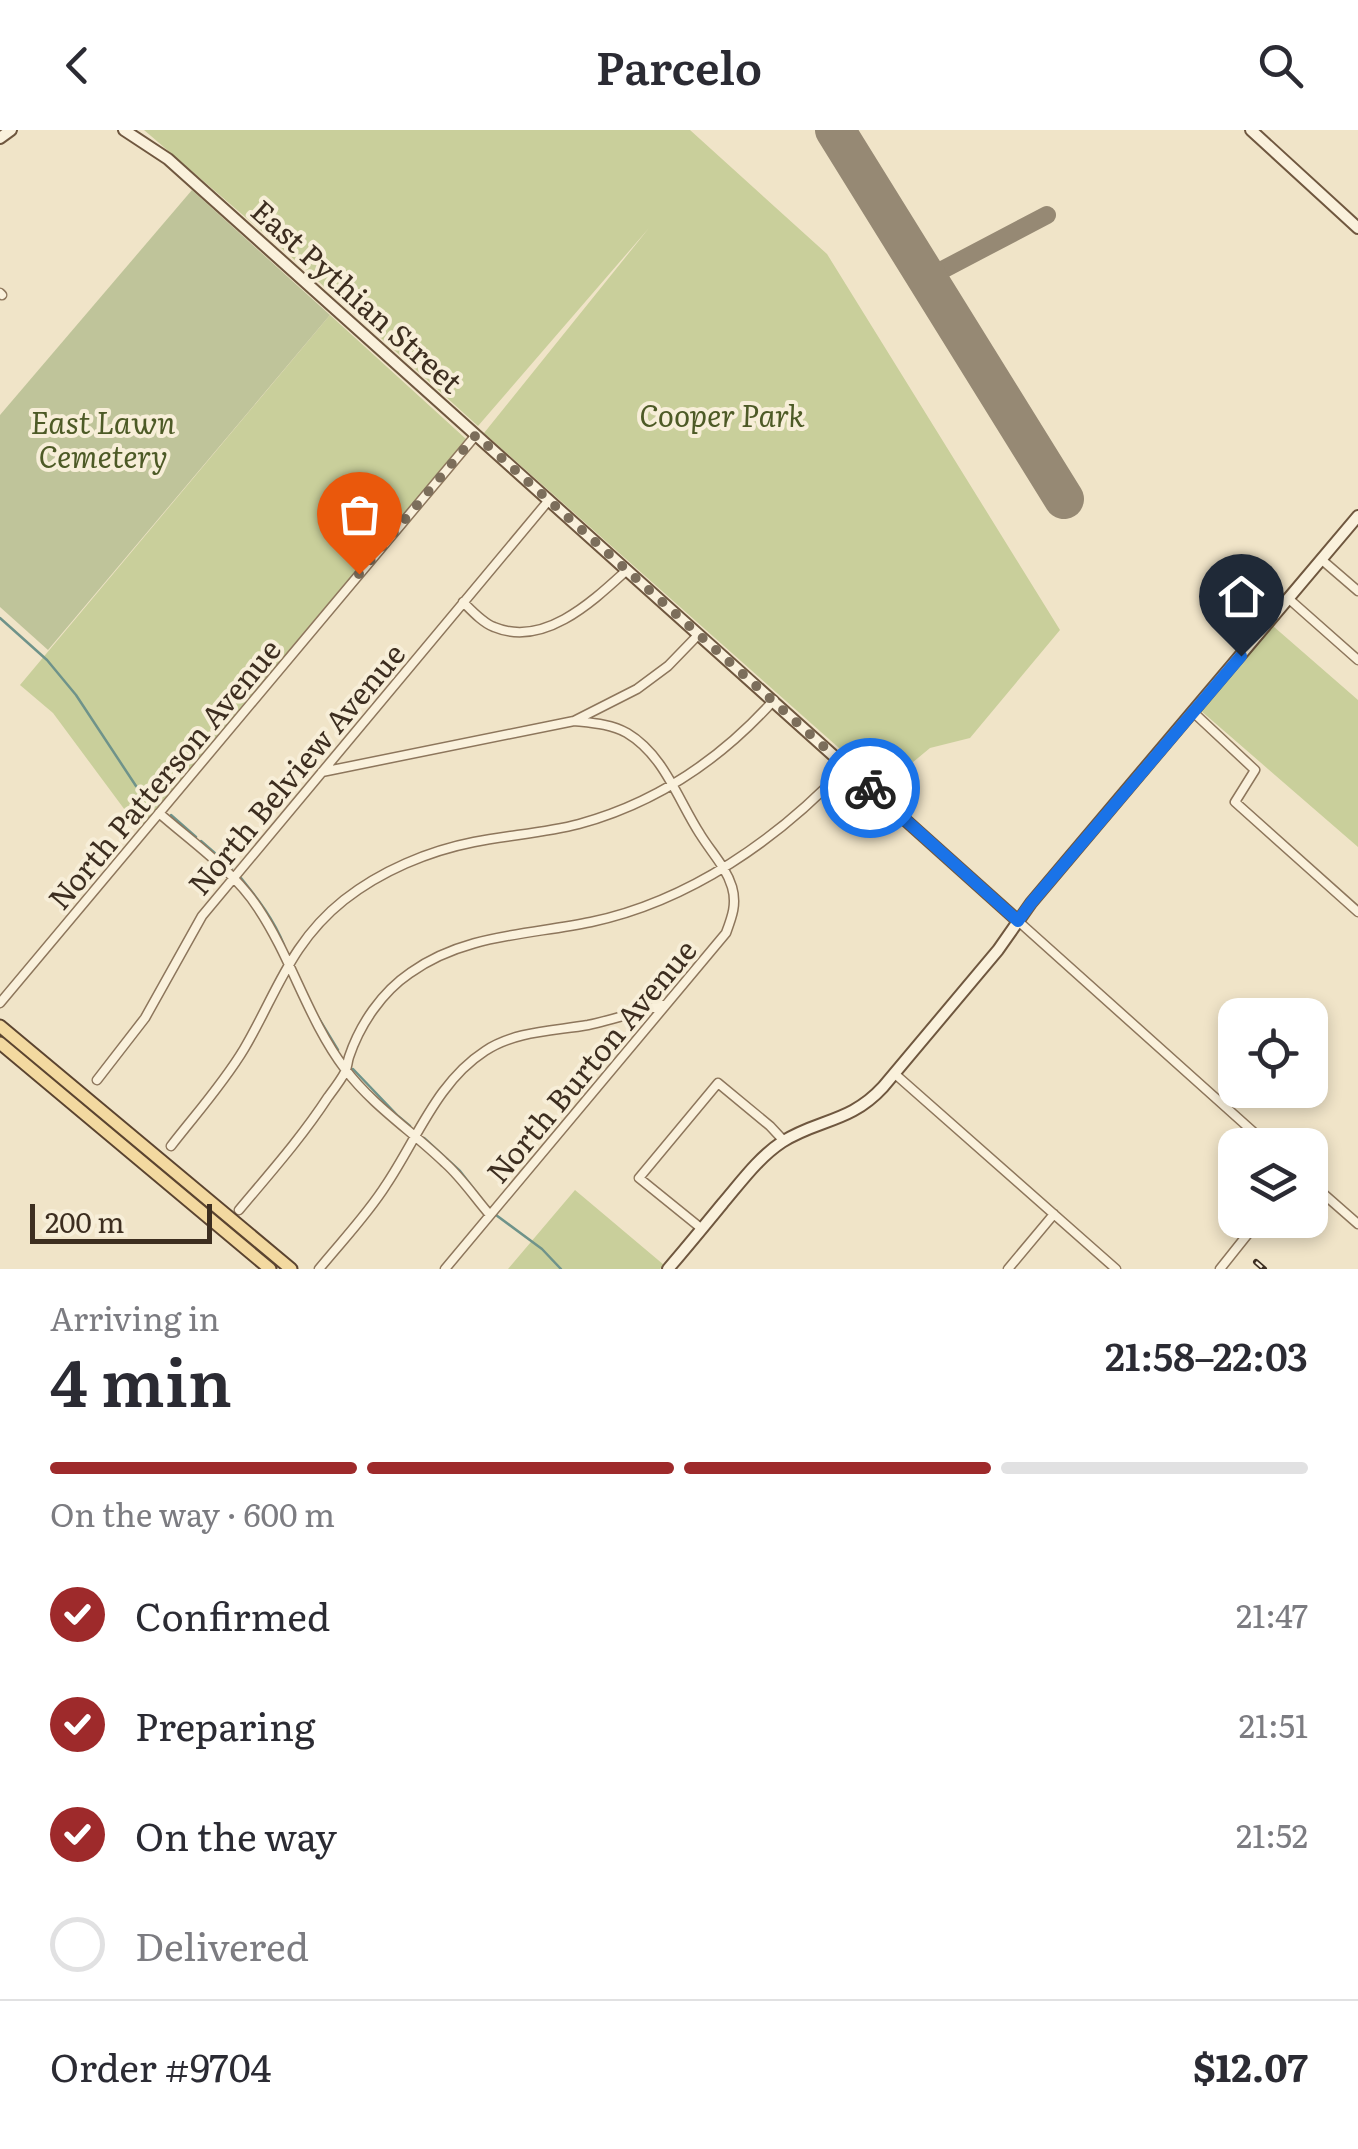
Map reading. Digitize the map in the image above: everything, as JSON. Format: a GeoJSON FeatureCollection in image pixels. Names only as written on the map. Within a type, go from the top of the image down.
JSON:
{"type":"FeatureCollection","features":[{"type":"Feature","properties":{"kind":"main road"},"geometry":{"type":"LineString","coordinates":[[0,1026],[261,1252],[270,1269]]}},
{"type":"Feature","properties":{"kind":"main road"},"geometry":{"type":"LineString","coordinates":[[0,1043],[261,1252],[291,1269]]}},
{"type":"Feature","properties":{"kind":"street"},"geometry":{"type":"LineString","coordinates":[[0,138],[11,130]]}},
{"type":"Feature","properties":{"kind":"street","name":"East Pythian Street"},"geometry":{"type":"LineString","coordinates":[[124,130],[168,159],[1249,1128]]}},
{"type":"Feature","properties":{"kind":"street"},"geometry":{"type":"LineString","coordinates":[[1251,130],[1358,228]]}},
{"type":"Feature","properties":{"kind":"street","name":"North Patterson Avenue"},"geometry":{"type":"LineString","coordinates":[[0,1003],[476,435]]}},
{"type":"Feature","properties":{"kind":"street","name":"North Belview Avenue"},"geometry":{"type":"LineString","coordinates":[[98,1080],[146,1018],[192,930],[549,500]]}},
{"type":"Feature","properties":{"kind":"street"},"geometry":{"type":"LineString","coordinates":[[668,1269],[752,1169],[784,1141],[857,1109],[895,1074],[998,950],[1031,903],[1357,518]]}},
{"type":"Feature","properties":{"kind":"street"},"geometry":{"type":"LineString","coordinates":[[1322,560],[1358,591]]}},
{"type":"Feature","properties":{"kind":"street"},"geometry":{"type":"LineString","coordinates":[[463,602],[490,626],[510,632],[535,631],[585,606],[628,570]]}},
{"type":"Feature","properties":{"kind":"street"},"geometry":{"type":"LineString","coordinates":[[1289,599],[1358,660]]}},
{"type":"Feature","properties":{"kind":"street"},"geometry":{"type":"LineString","coordinates":[[322,772],[574,721],[652,678],[699,634]]}},
{"type":"Feature","properties":{"kind":"street"},"geometry":{"type":"LineString","coordinates":[[170,1146],[244,1050],[288,964],[310,931],[345,899],[384,874],[428,854],[621,812],[712,760],[774,700]]}},
{"type":"Feature","properties":{"kind":"street"},"geometry":{"type":"LineString","coordinates":[[598,711],[604,724]]}},
{"type":"Feature","properties":{"kind":"street"},"geometry":{"type":"LineString","coordinates":[[1192,712],[1255,770],[1235,802],[1358,912]]}},
{"type":"Feature","properties":{"kind":"street"},"geometry":{"type":"LineString","coordinates":[[574,721],[604,724],[628,734],[653,755],[724,868]]}},
{"type":"Feature","properties":{"kind":"street"},"geometry":{"type":"LineString","coordinates":[[240,1210],[316,1116],[346,1070],[369,1016],[384,994],[411,972],[454,949],[493,938],[593,922],[652,903],[724,868],[770,837],[817,798],[846,766]]}},
{"type":"Feature","properties":{"kind":"street"},"geometry":{"type":"LineString","coordinates":[[159,813],[233,878],[258,906],[314,1020],[346,1070],[448,1166],[490,1215]]}},
{"type":"Feature","properties":{"kind":"street","name":"North Burton Avenue"},"geometry":{"type":"LineString","coordinates":[[445,1269],[726,933],[734,911],[734,890],[724,868]]}},
{"type":"Feature","properties":{"kind":"street"},"geometry":{"type":"LineString","coordinates":[[319,1269],[384,1190],[454,1076],[486,1050],[514,1037],[592,1024],[666,1004]]}},
{"type":"Feature","properties":{"kind":"street"},"geometry":{"type":"LineString","coordinates":[[642,1010],[650,1022]]}},
{"type":"Feature","properties":{"kind":"street"},"geometry":{"type":"LineString","coordinates":[[895,1074],[1116,1269]]}},
{"type":"Feature","properties":{"kind":"street"},"geometry":{"type":"LineString","coordinates":[[702,1229],[639,1178],[718,1083],[784,1141]]}},
{"type":"Feature","properties":{"kind":"street"},"geometry":{"type":"LineString","coordinates":[[1328,1198],[1358,1224]]}},
{"type":"Feature","properties":{"kind":"street"},"geometry":{"type":"LineString","coordinates":[[1008,1269],[1054,1214]]}},
{"type":"Feature","properties":{"kind":"street"},"geometry":{"type":"LineString","coordinates":[[1220,1269],[1245,1238]]}},
{"type":"Feature","properties":{"kind":"street"},"geometry":{"type":"LineString","coordinates":[[247,1269],[261,1252]]}},
{"type":"Feature","properties":{"kind":"green space","name":"Cooper Park"},"geometry":{"type":"Polygon","coordinates":[[[144,130],[690,130],[827,254],[1060,630],[970,738],[930,748],[883,787],[484,433],[649,228],[478,426],[144,130]]]}},
{"type":"Feature","properties":{"kind":"green space","name":"East Lawn Cemetery"},"geometry":{"type":"Polygon","coordinates":[[[192,190],[330,315],[48,650],[0,607],[0,415],[192,190]]]}},
{"type":"Feature","properties":{"kind":"green space"},"geometry":{"type":"Polygon","coordinates":[[[330,315],[466,439],[139,829],[53,713],[20,685],[330,315]]]}},
{"type":"Feature","properties":{"kind":"green space"},"geometry":{"type":"Polygon","coordinates":[[[1273,626],[1358,700],[1358,847],[1200,710],[1273,626]]]}},
{"type":"Feature","properties":{"kind":"green space"},"geometry":{"type":"Polygon","coordinates":[[[575,1190],[664,1265],[660,1269],[508,1269],[575,1190]]]}},
{"type":"Feature","properties":{"kind":"waterway"},"geometry":{"type":"LineString","coordinates":[[0,618],[47,660],[76,695],[136,786],[158,804]]}},
{"type":"Feature","properties":{"kind":"waterway"},"geometry":{"type":"LineString","coordinates":[[171,815],[196,837]]}},
{"type":"Feature","properties":{"kind":"waterway"},"geometry":{"type":"LineString","coordinates":[[201,841],[232,868]]}},
{"type":"Feature","properties":{"kind":"waterway"},"geometry":{"type":"LineString","coordinates":[[241,878],[284,945]]}},
{"type":"Feature","properties":{"kind":"waterway"},"geometry":{"type":"LineString","coordinates":[[318,1017],[338,1050]]}},
{"type":"Feature","properties":{"kind":"waterway"},"geometry":{"type":"LineString","coordinates":[[353,1069],[410,1126]]}},
{"type":"Feature","properties":{"kind":"waterway"},"geometry":{"type":"LineString","coordinates":[[424,1138],[460,1171],[484,1202]]}},
{"type":"Feature","properties":{"kind":"waterway"},"geometry":{"type":"LineString","coordinates":[[496,1215],[542,1249],[561,1269]]}},
{"type":"Feature","properties":{"kind":"taxiway"},"geometry":{"type":"LineString","coordinates":[[927,278],[1047,215]]}},
{"type":"Feature","properties":{"kind":"runway"},"geometry":{"type":"LineString","coordinates":[[835,130],[1064,499]]}},
{"type":"Feature","properties":{"kind":"railway"},"geometry":{"type":"LineString","coordinates":[[1256,1262],[1264,1269]]}},
{"type":"Feature","properties":{"kind":"way so far"},"geometry":{"type":"LineString","coordinates":[[359,574],[476,435],[870,788]]}},
{"type":"Feature","properties":{"kind":"route"},"geometry":{"type":"LineString","coordinates":[[870,788],[1018,921],[1241,656]]}}]}
